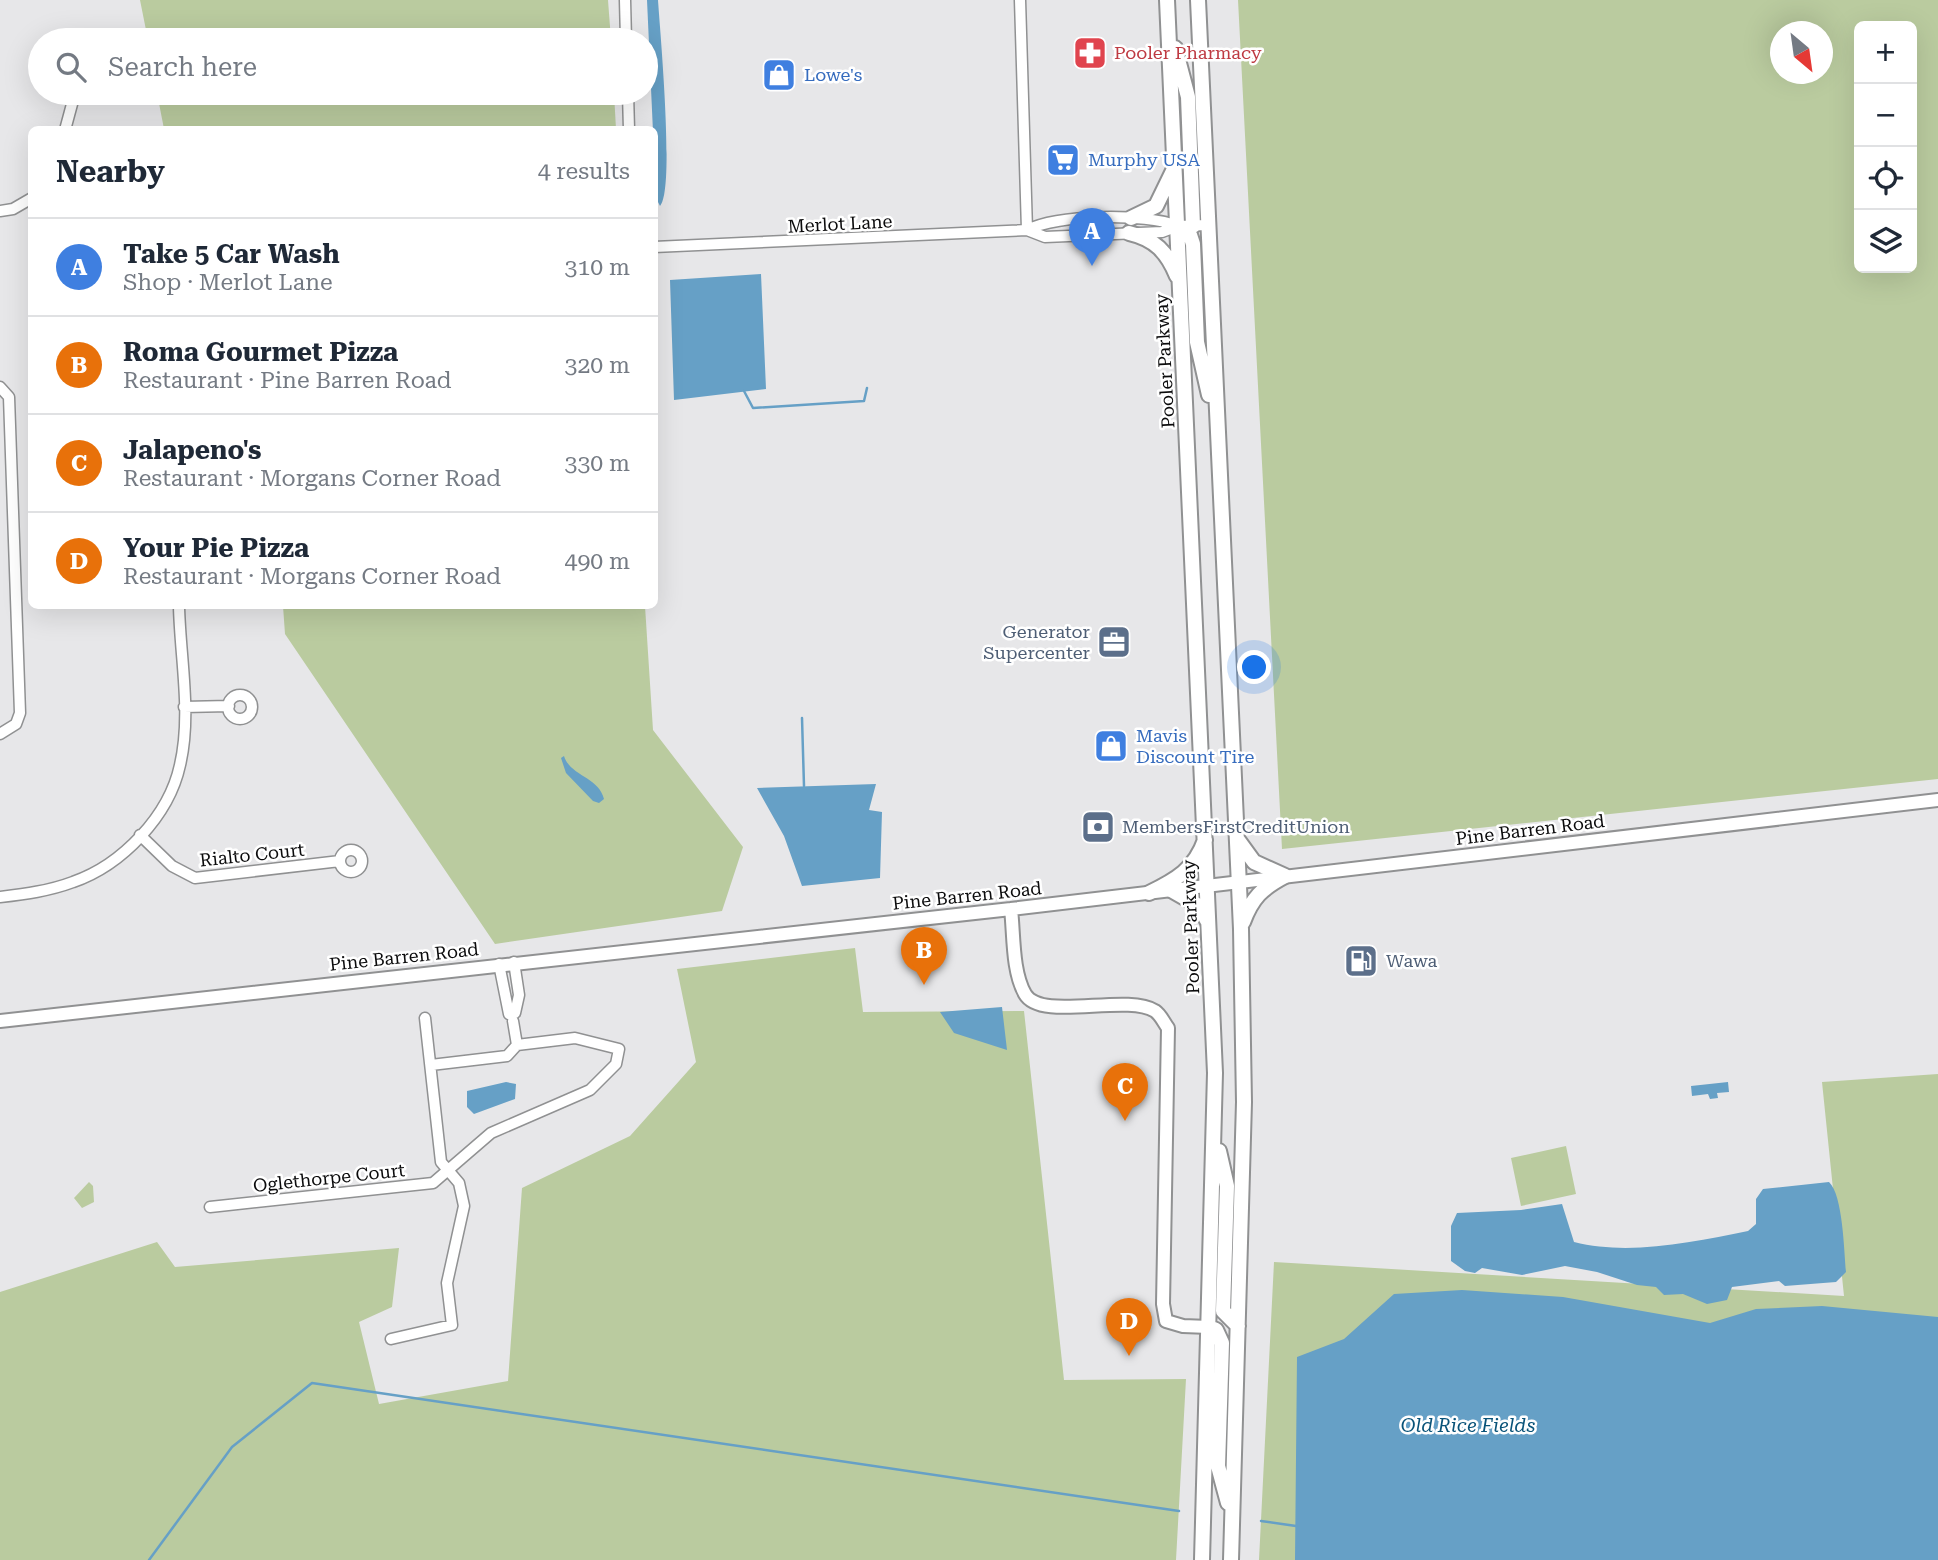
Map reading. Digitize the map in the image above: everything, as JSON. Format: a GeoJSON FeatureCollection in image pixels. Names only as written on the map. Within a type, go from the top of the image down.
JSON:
{"type":"FeatureCollection","features":[{"type":"Feature","properties":{"kind":"main road","name":"Pooler Parkway"},"geometry":{"type":"LineString","coordinates":[[1167,0],[1175,166],[1185,226],[1181,285],[1215,1073],[1202,1557]]}},
{"type":"Feature","properties":{"kind":"main road"},"geometry":{"type":"LineString","coordinates":[[1198,0],[1241,929],[1244,1102],[1231,1560]]}},
{"type":"Feature","properties":{"kind":"main road"},"geometry":{"type":"LineString","coordinates":[[1168,19],[1188,97],[1185,226],[1193,244],[1197,342],[1217,432]]}},
{"type":"Feature","properties":{"kind":"main road"},"geometry":{"type":"LineString","coordinates":[[1131,218],[1156,206],[1175,166]]}},
{"type":"Feature","properties":{"kind":"main road"},"geometry":{"type":"LineString","coordinates":[[1129,233],[1150,238],[1163,250],[1181,285]]}},
{"type":"Feature","properties":{"kind":"main road","name":"Pine Barren Road"},"geometry":{"type":"LineString","coordinates":[[0,1021],[1011,909],[1938,800]]}},
{"type":"Feature","properties":{"kind":"main road"},"geometry":{"type":"LineString","coordinates":[[1149,893],[1170,883],[1193,865],[1206,835]]}},
{"type":"Feature","properties":{"kind":"main road"},"geometry":{"type":"LineString","coordinates":[[1237,839],[1254,862],[1285,876]]}},
{"type":"Feature","properties":{"kind":"main road"},"geometry":{"type":"LineString","coordinates":[[1241,929],[1251,902],[1259,891],[1285,876]]}},
{"type":"Feature","properties":{"kind":"main road"},"geometry":{"type":"LineString","coordinates":[[1171,890],[1199,906],[1205,913],[1210,930]]}},
{"type":"Feature","properties":{"kind":"main road"},"geometry":{"type":"LineString","coordinates":[[1011,909],[1021,984],[1027,998],[1042,1006],[1140,1004],[1158,1012],[1168,1028],[1163,1304],[1166,1321],[1183,1326],[1209,1327],[1216,1330],[1222,1343],[1218,1466],[1232,1518]]}},
{"type":"Feature","properties":{"kind":"main road"},"geometry":{"type":"LineString","coordinates":[[1214,1129],[1227,1186],[1223,1311],[1238,1326]]}},
{"type":"Feature","properties":{"kind":"street"},"geometry":{"type":"LineString","coordinates":[[625,0],[626,28]]}},
{"type":"Feature","properties":{"kind":"street"},"geometry":{"type":"LineString","coordinates":[[1020,0],[1027,230]]}},
{"type":"Feature","properties":{"kind":"street"},"geometry":{"type":"LineString","coordinates":[[66,126],[72,105]]}},
{"type":"Feature","properties":{"kind":"street"},"geometry":{"type":"LineString","coordinates":[[628,105],[629,126]]}},
{"type":"Feature","properties":{"kind":"street"},"geometry":{"type":"LineString","coordinates":[[0,211],[13,209],[28,200]]}},
{"type":"Feature","properties":{"kind":"street","name":"Merlot Lane"},"geometry":{"type":"LineString","coordinates":[[1027,230],[1044,221],[1131,218],[1158,218],[1185,226]]}},
{"type":"Feature","properties":{"kind":"street","name":"Merlot Lane"},"geometry":{"type":"LineString","coordinates":[[658,247],[1027,230],[1045,237],[1162,232],[1185,226],[1208,225]]}},
{"type":"Feature","properties":{"kind":"street"},"geometry":{"type":"LineString","coordinates":[[0,387],[9,397],[20,713],[16,724],[0,734]]}},
{"type":"Feature","properties":{"kind":"street"},"geometry":{"type":"LineString","coordinates":[[0,897],[45,891],[88,876],[127,849],[168,797],[180,766],[184,707],[179,609]]}},
{"type":"Feature","properties":{"kind":"street"},"geometry":{"type":"LineString","coordinates":[[184,707],[229,706]]}},
{"type":"Feature","properties":{"kind":"street","name":"Rialto Court"},"geometry":{"type":"LineString","coordinates":[[140,835],[172,866],[195,878],[340,861]]}},
{"type":"Feature","properties":{"kind":"street"},"geometry":{"type":"LineString","coordinates":[[512,1016],[519,995],[514,962]]}},
{"type":"Feature","properties":{"kind":"street"},"geometry":{"type":"LineString","coordinates":[[431,1065],[502,1057],[511,1053],[517,1045],[499,964]]}},
{"type":"Feature","properties":{"kind":"street"},"geometry":{"type":"LineString","coordinates":[[391,1339],[452,1325],[447,1283],[464,1209],[459,1183],[440,1162],[425,1018]]}},
{"type":"Feature","properties":{"kind":"street","name":"Oglethorpe Court"},"geometry":{"type":"LineString","coordinates":[[210,1207],[429,1183],[448,1171],[491,1133],[587,1093],[618,1060],[619,1049],[579,1038],[517,1045]]}},
{"type":"Feature","properties":{"kind":"green space"},"geometry":{"type":"Polygon","coordinates":[[[140,0],[608,0],[610,28],[146,28],[140,0]]]}},
{"type":"Feature","properties":{"kind":"green space"},"geometry":{"type":"Polygon","coordinates":[[[1238,0],[1938,0],[1938,779],[1282,849],[1238,0]]]}},
{"type":"Feature","properties":{"kind":"green space"},"geometry":{"type":"Polygon","coordinates":[[[159,105],[615,105],[616,126],[163,126],[159,105]]]}},
{"type":"Feature","properties":{"kind":"green space"},"geometry":{"type":"Polygon","coordinates":[[[283,609],[645,609],[653,730],[743,847],[722,911],[495,944],[285,634],[283,609]]]}},
{"type":"Feature","properties":{"kind":"green space"},"geometry":{"type":"Polygon","coordinates":[[[855,948],[863,1012],[1024,1011],[1064,1380],[1186,1379],[1176,1560],[0,1560],[0,1292],[157,1242],[175,1267],[399,1248],[392,1307],[359,1322],[379,1404],[508,1381],[522,1188],[630,1136],[696,1062],[677,969],[855,948]]]}},
{"type":"Feature","properties":{"kind":"green space","name":"Old Rice Fields"},"geometry":{"type":"Polygon","coordinates":[[[1938,1074],[1938,1560],[1259,1560],[1274,1262],[1844,1296],[1822,1082],[1938,1074]]]}},
{"type":"Feature","properties":{"kind":"green space"},"geometry":{"type":"Polygon","coordinates":[[[1566,1146],[1576,1194],[1521,1206],[1511,1158],[1566,1146]]]}},
{"type":"Feature","properties":{"kind":"green space"},"geometry":{"type":"Polygon","coordinates":[[[89,1182],[93,1186],[94,1202],[82,1208],[74,1198],[89,1182]]]}},
{"type":"Feature","properties":{"kind":"water"},"geometry":{"type":"Polygon","coordinates":[[[647,0],[658,0],[666,142],[664,194],[660,206],[658,126],[653,126],[652,105],[658,105],[658,28],[648,28],[647,0]]]}},
{"type":"Feature","properties":{"kind":"water"},"geometry":{"type":"Polygon","coordinates":[[[761,274],[766,389],[674,400],[670,280],[761,274]]]}},
{"type":"Feature","properties":{"kind":"water"},"geometry":{"type":"Polygon","coordinates":[[[564,756],[572,768],[596,786],[604,799],[599,803],[593,801],[566,773],[561,758],[564,756]]]}},
{"type":"Feature","properties":{"kind":"water"},"geometry":{"type":"Polygon","coordinates":[[[876,784],[869,810],[882,812],[880,878],[802,886],[784,836],[757,788],[876,784]]]}},
{"type":"Feature","properties":{"kind":"water"},"geometry":{"type":"Polygon","coordinates":[[[1002,1007],[1007,1050],[954,1033],[940,1012],[1002,1007]]]}},
{"type":"Feature","properties":{"kind":"water"},"geometry":{"type":"Polygon","coordinates":[[[506,1082],[516,1084],[515,1099],[474,1114],[467,1107],[467,1091],[506,1082]]]}},
{"type":"Feature","properties":{"kind":"water"},"geometry":{"type":"Polygon","coordinates":[[[1728,1082],[1729,1092],[1717,1093],[1718,1098],[1710,1099],[1708,1094],[1692,1096],[1691,1086],[1728,1082]]]}},
{"type":"Feature","properties":{"kind":"water"},"geometry":{"type":"Polygon","coordinates":[[[1829,1182],[1834,1189],[1840,1211],[1846,1272],[1836,1282],[1785,1286],[1779,1281],[1732,1287],[1727,1300],[1707,1304],[1683,1294],[1664,1295],[1656,1287],[1637,1285],[1597,1272],[1565,1266],[1522,1275],[1482,1268],[1475,1273],[1465,1271],[1451,1261],[1451,1226],[1457,1213],[1521,1210],[1562,1204],[1574,1242],[1639,1248],[1748,1231],[1756,1224],[1756,1199],[1763,1189],[1829,1182]]]}},
{"type":"Feature","properties":{"kind":"water","name":"Old Rice Fields"},"geometry":{"type":"Polygon","coordinates":[[[1462,1290],[1563,1297],[1710,1323],[1756,1309],[1822,1306],[1938,1317],[1938,1560],[1295,1560],[1297,1357],[1344,1339],[1394,1294],[1462,1290]]]}},
{"type":"Feature","properties":{"kind":"waterway"},"geometry":{"type":"LineString","coordinates":[[744,391],[753,408],[864,401],[867,388]]}},
{"type":"Feature","properties":{"kind":"waterway"},"geometry":{"type":"LineString","coordinates":[[802,718],[804,786]]}},
{"type":"Feature","properties":{"kind":"waterway"},"geometry":{"type":"LineString","coordinates":[[149,1560],[232,1447],[312,1383],[1179,1511]]}},
{"type":"Feature","properties":{"kind":"waterway"},"geometry":{"type":"LineString","coordinates":[[1261,1521],[1296,1526]]}},
{"type":"Feature","properties":{"kind":"place","name":"Pooler Pharmacy"},"geometry":{"type":"Point","coordinates":[1090,53]}},
{"type":"Feature","properties":{"kind":"place","name":"Lowe's"},"geometry":{"type":"Point","coordinates":[779,75]}},
{"type":"Feature","properties":{"kind":"place","name":"Murphy USA"},"geometry":{"type":"Point","coordinates":[1063,160]}},
{"type":"Feature","properties":{"kind":"place","name":"Take 5 Car Wash"},"geometry":{"type":"Point","coordinates":[1092,266]}},
{"type":"Feature","properties":{"kind":"place","name":"Generator Supercenter"},"geometry":{"type":"Point","coordinates":[1114,642]}},
{"type":"Feature","properties":{"kind":"place","name":"Mavis Discount Tire"},"geometry":{"type":"Point","coordinates":[1111,746]}},
{"type":"Feature","properties":{"kind":"place","name":"MembersFirstCreditUnion"},"geometry":{"type":"Point","coordinates":[1098,827]}},
{"type":"Feature","properties":{"kind":"place","name":"Wawa"},"geometry":{"type":"Point","coordinates":[1361,961]}},
{"type":"Feature","properties":{"kind":"place","name":"Roma Gourmet Pizza"},"geometry":{"type":"Point","coordinates":[924,985]}},
{"type":"Feature","properties":{"kind":"place","name":"Jalapeno's"},"geometry":{"type":"Point","coordinates":[1125,1121]}},
{"type":"Feature","properties":{"kind":"place","name":"Your Pie Pizza"},"geometry":{"type":"Point","coordinates":[1129,1356]}}]}
